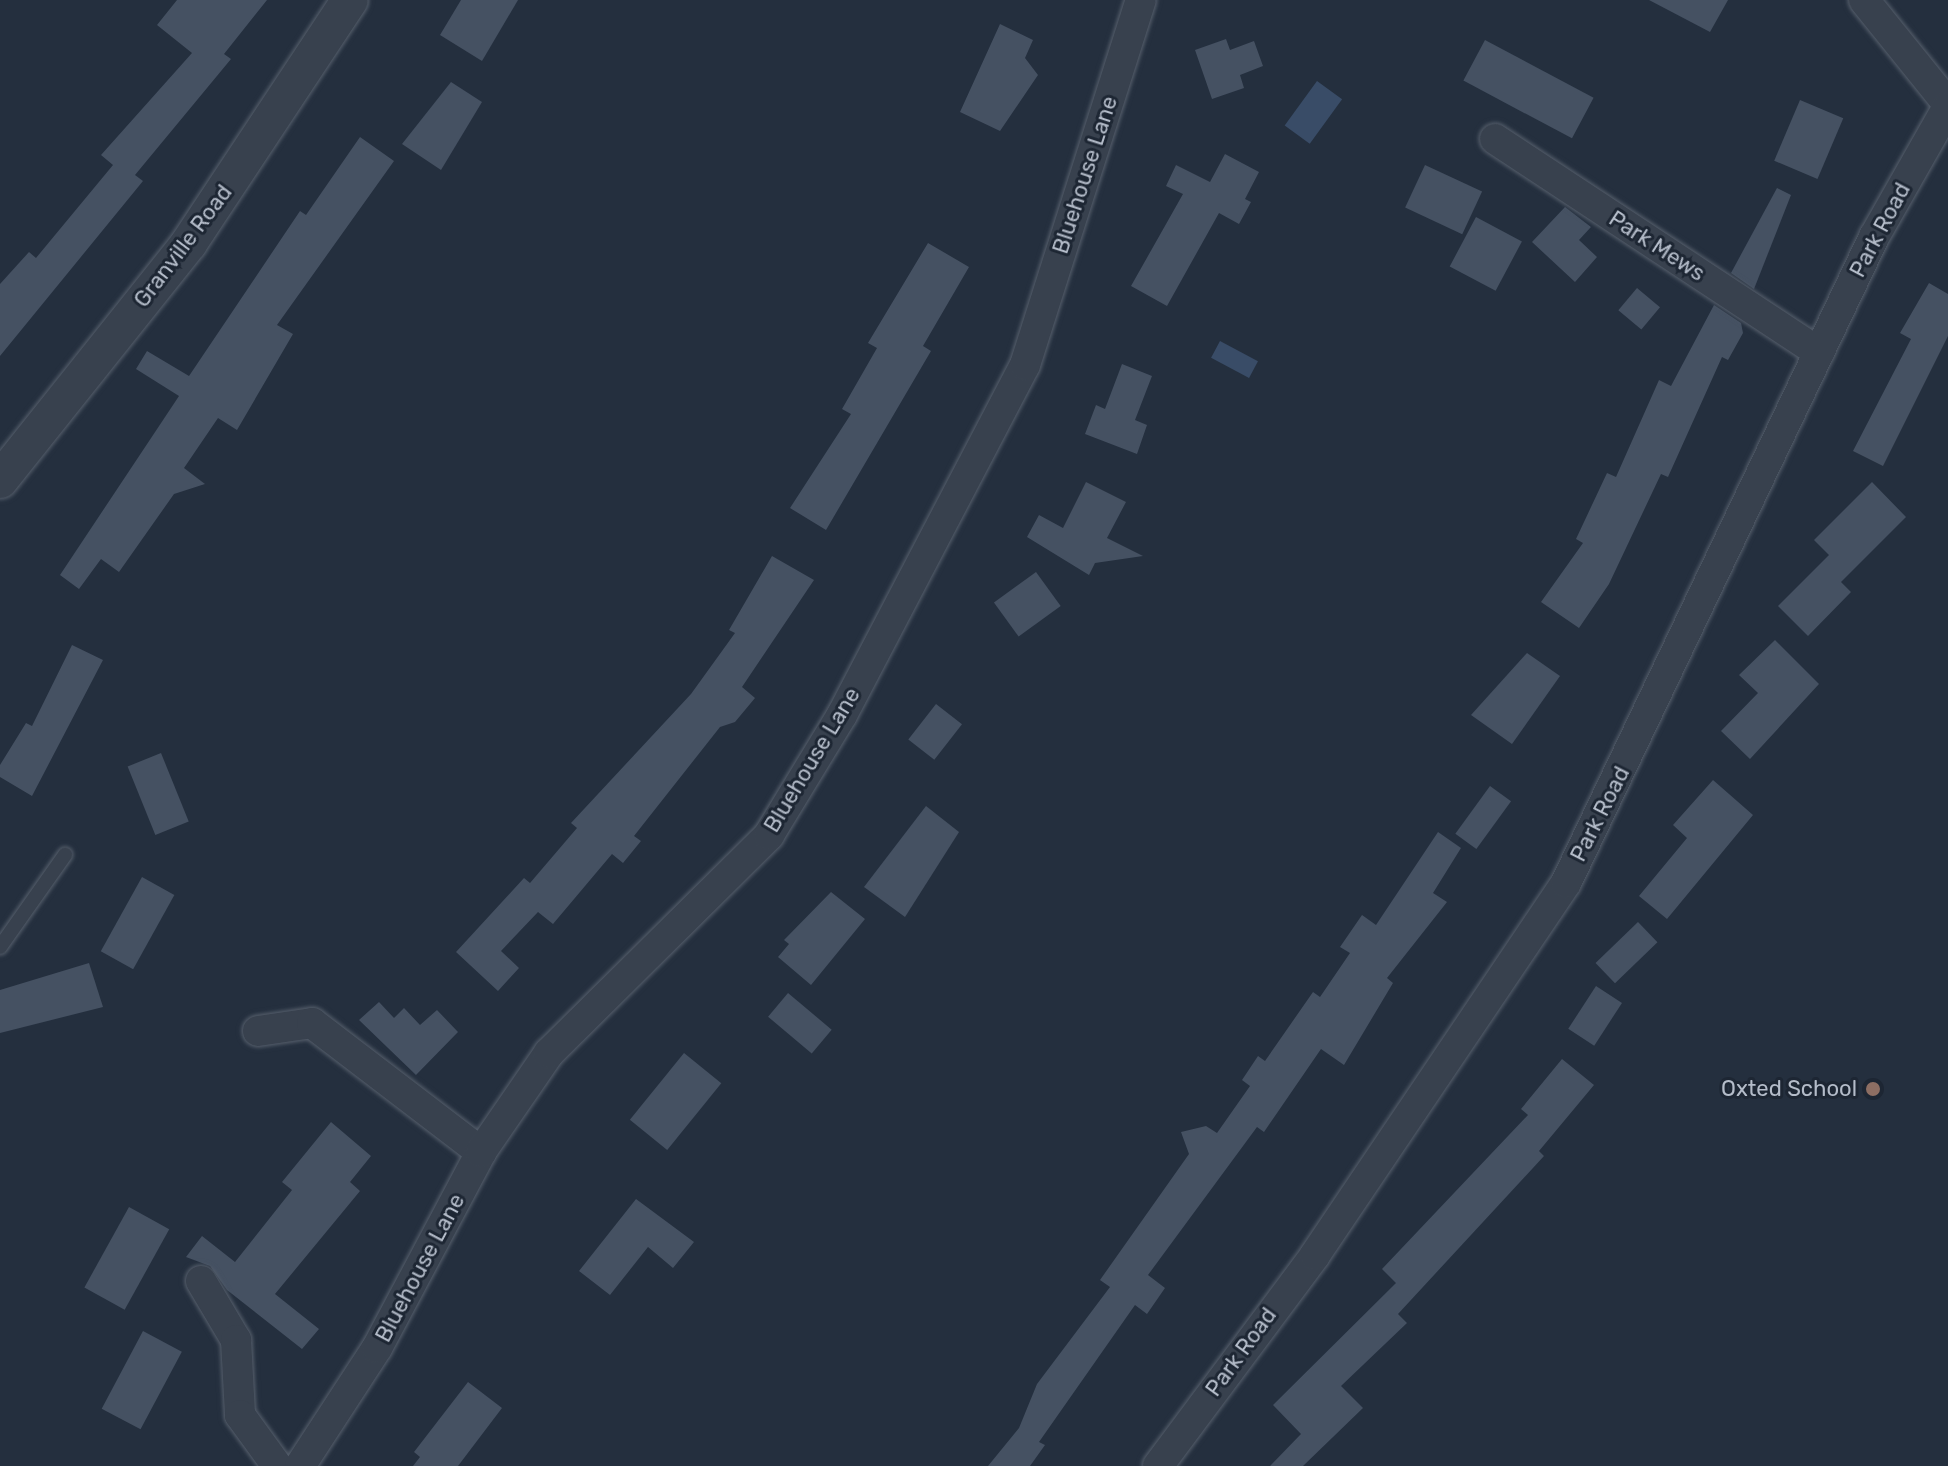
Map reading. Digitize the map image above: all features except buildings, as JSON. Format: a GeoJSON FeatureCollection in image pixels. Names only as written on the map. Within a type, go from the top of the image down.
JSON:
{"type":"FeatureCollection","features":[{"type":"Feature","properties":{"kind":"street","name":"Granville Road"},"geometry":{"type":"LineString","coordinates":[[0,480],[189,243],[350,0]]}},
{"type":"Feature","properties":{"kind":"street","name":"Bluehouse Lane"},"geometry":{"type":"LineString","coordinates":[[300,1466],[377,1348],[481,1152],[549,1053],[630,964],[695,915],[769,835],[842,715],[1025,365],[1141,0]]}},
{"type":"Feature","properties":{"kind":"street","name":"Park Road"},"geometry":{"type":"LineString","coordinates":[[1158,1466],[1324,1242],[1566,883],[1819,353],[1948,105],[1864,0]]}},
{"type":"Feature","properties":{"kind":"street","name":"Park Mews"},"geometry":{"type":"LineString","coordinates":[[1495,139],[1819,353]]}},
{"type":"Feature","properties":{"kind":"street"},"geometry":{"type":"LineString","coordinates":[[258,1031],[312,1023],[481,1152]]}},
{"type":"Feature","properties":{"kind":"street"},"geometry":{"type":"LineString","coordinates":[[201,1281],[236,1340],[240,1415],[277,1466]]}},
{"type":"Feature","properties":{"kind":"lane"},"geometry":{"type":"LineString","coordinates":[[0,947],[65,855]]}},
{"type":"Feature","properties":{"kind":"water"},"geometry":{"type":"Polygon","coordinates":[[[1317,81],[1342,99],[1310,144],[1285,125],[1317,81]]]}},
{"type":"Feature","properties":{"kind":"water"},"geometry":{"type":"Polygon","coordinates":[[[1220,341],[1258,361],[1249,378],[1211,358],[1220,341]]]}},
{"type":"Feature","properties":{"kind":"place","name":"Oxted School"},"geometry":{"type":"Point","coordinates":[1873,1089]}}]}
